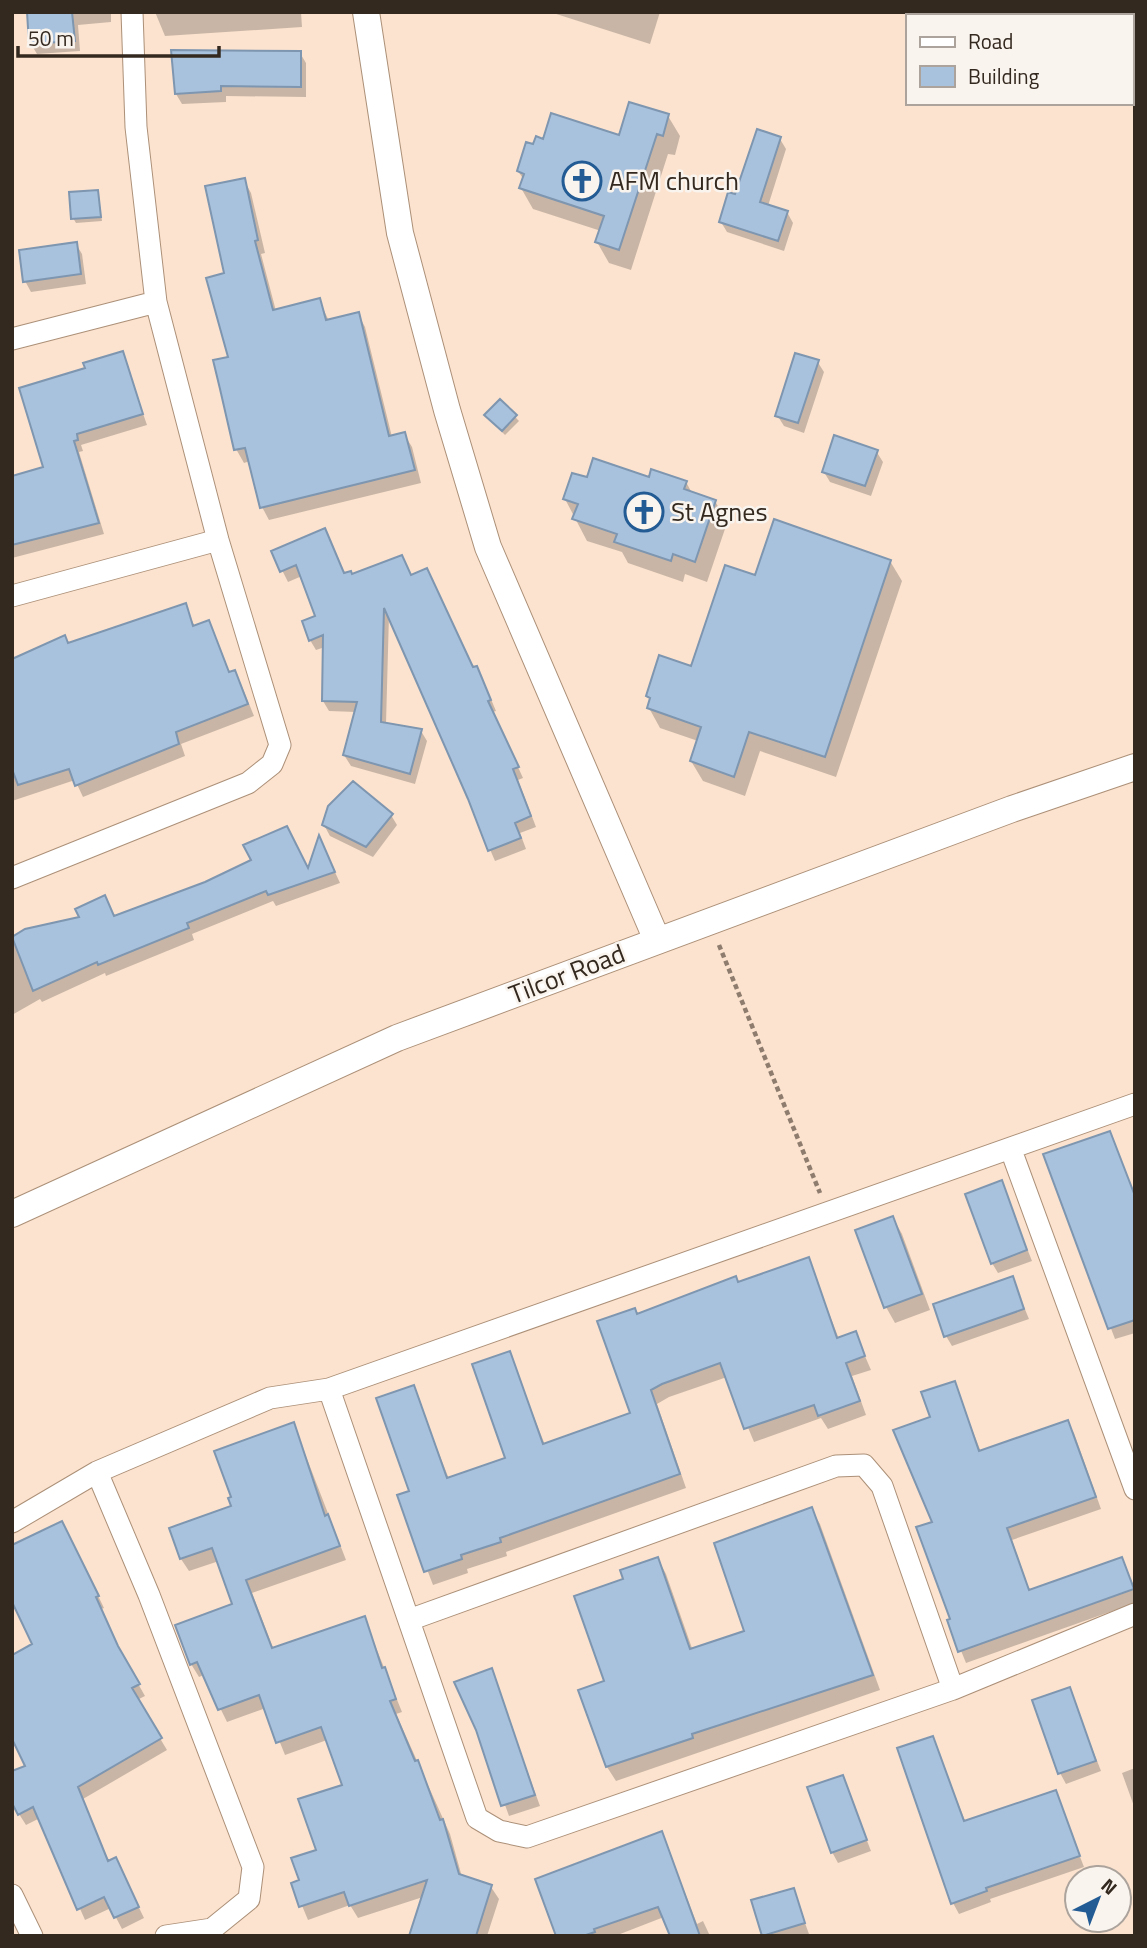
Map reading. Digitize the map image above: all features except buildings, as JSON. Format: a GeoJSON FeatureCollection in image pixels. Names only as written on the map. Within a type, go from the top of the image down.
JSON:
{"type":"FeatureCollection","features":[{"type":"Feature","properties":{"kind":"street"},"geometry":{"type":"LineString","coordinates":[[12,878],[248,783],[272,764],[280,745],[275,718],[218,540],[156,302],[136,127],[132,12]]}},
{"type":"Feature","properties":{"kind":"street"},"geometry":{"type":"LineString","coordinates":[[366,12],[400,233],[447,411],[488,547],[657,940]]}},
{"type":"Feature","properties":{"kind":"street"},"geometry":{"type":"LineString","coordinates":[[12,339],[156,302]]}},
{"type":"Feature","properties":{"kind":"street"},"geometry":{"type":"LineString","coordinates":[[12,596],[218,540]]}},
{"type":"Feature","properties":{"kind":"street","name":"Tilcor Road"},"geometry":{"type":"LineString","coordinates":[[12,1214],[397,1038],[657,940],[1135,767]]}},
{"type":"Feature","properties":{"kind":"street"},"geometry":{"type":"LineString","coordinates":[[12,1522],[97,1472],[270,1398],[329,1389],[1135,1104]]}},
{"type":"Feature","properties":{"kind":"street"},"geometry":{"type":"LineString","coordinates":[[1011,1150],[1135,1489]]}},
{"type":"Feature","properties":{"kind":"street"},"geometry":{"type":"LineString","coordinates":[[329,1389],[477,1818],[499,1831],[527,1837],[953,1689],[1135,1615]]}},
{"type":"Feature","properties":{"kind":"street"},"geometry":{"type":"LineString","coordinates":[[409,1620],[836,1466],[864,1465],[882,1486],[953,1689]]}},
{"type":"Feature","properties":{"kind":"street"},"geometry":{"type":"LineString","coordinates":[[97,1472],[149,1595],[253,1867],[249,1899],[212,1929],[166,1936]]}},
{"type":"Feature","properties":{"kind":"street"},"geometry":{"type":"LineString","coordinates":[[12,1895],[32,1936]]}},
{"type":"Feature","properties":{"kind":"path"},"geometry":{"type":"LineString","coordinates":[[710,921],[828,1214]]}},
{"type":"Feature","properties":{"kind":"place","name":"AFM church"},"geometry":{"type":"Point","coordinates":[582,181]}},
{"type":"Feature","properties":{"kind":"place","name":"St Agnes"},"geometry":{"type":"Point","coordinates":[644,512]}}]}
